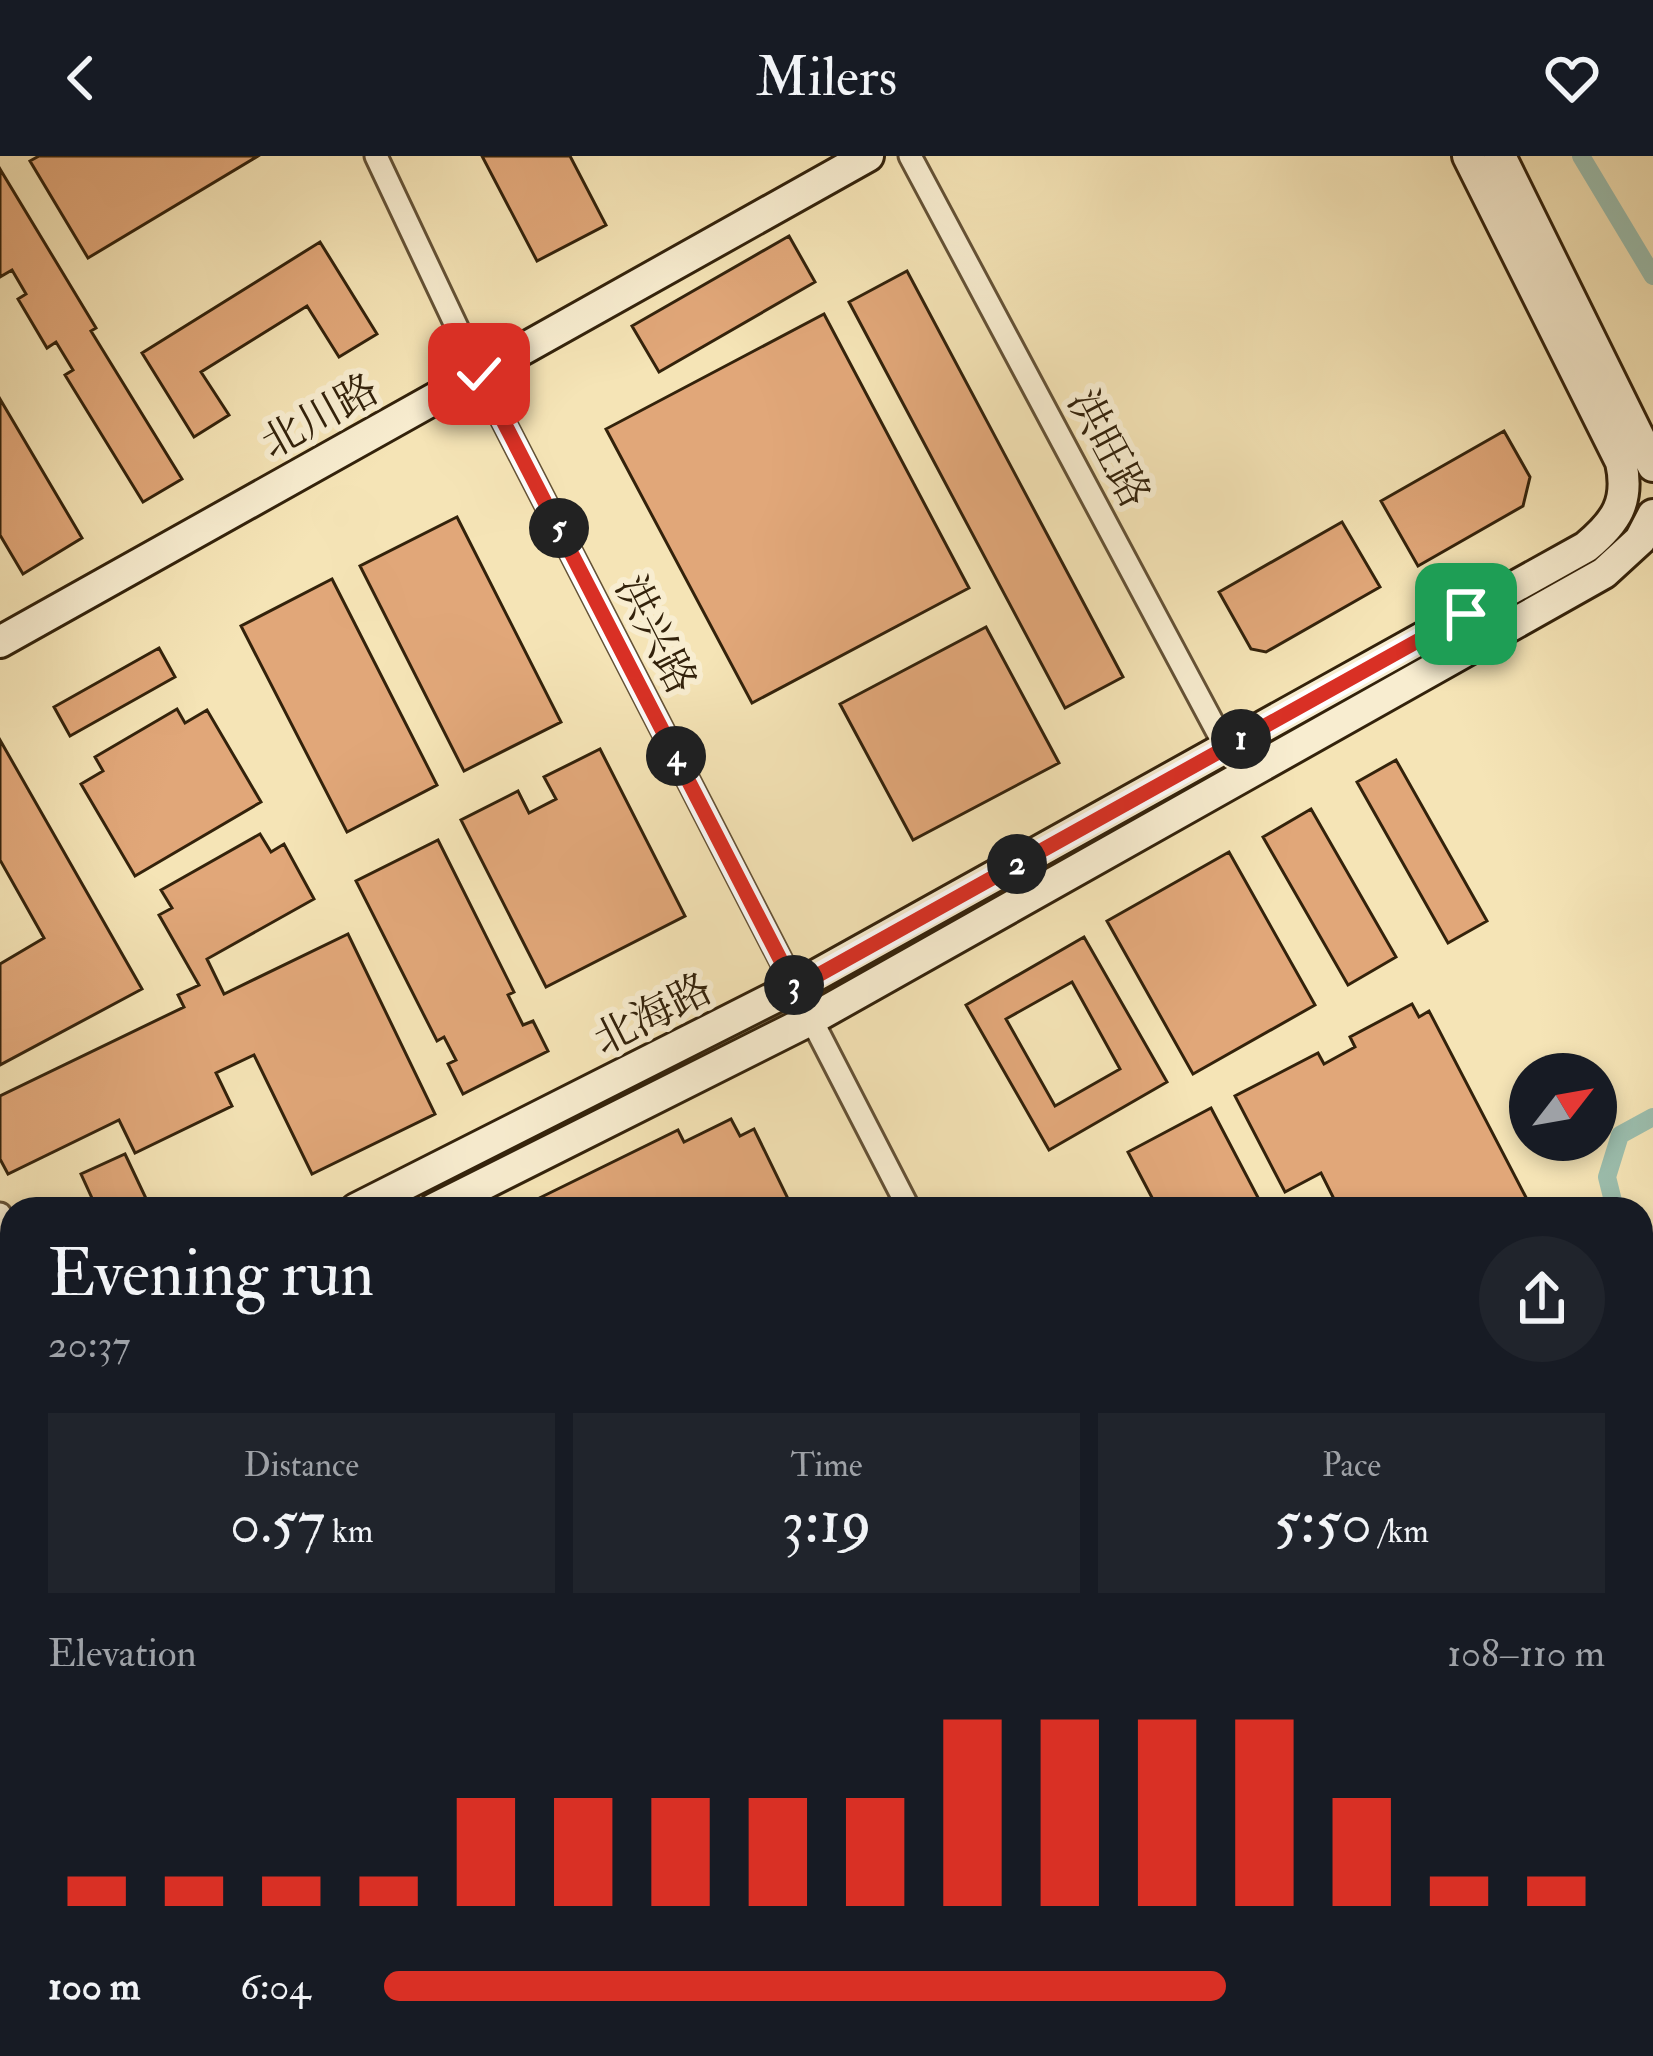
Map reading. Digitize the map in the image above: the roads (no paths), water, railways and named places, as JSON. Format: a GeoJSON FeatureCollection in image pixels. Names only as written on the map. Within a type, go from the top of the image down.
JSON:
{"type":"FeatureCollection","features":[{"type":"Feature","properties":{"kind":"street","name":"洪兴路"},"geometry":{"type":"LineString","coordinates":[[376,156],[479,374],[903,1197]]}},
{"type":"Feature","properties":{"kind":"street","name":"北川路"},"geometry":{"type":"LineString","coordinates":[[0,642],[868,156]]}},
{"type":"Feature","properties":{"kind":"street","name":"洪旺路"},"geometry":{"type":"LineString","coordinates":[[910,156],[1241,778]]}},
{"type":"Feature","properties":{"kind":"street"},"geometry":{"type":"LineString","coordinates":[[1468,156],[1642,463]]}},
{"type":"Feature","properties":{"kind":"street"},"geometry":{"type":"LineString","coordinates":[[1500,156],[1642,463]]}},
{"type":"Feature","properties":{"kind":"street","name":"北海路"},"geometry":{"type":"LineString","coordinates":[[380,1197],[795,988],[1586,547],[1621,511],[1625,490],[1642,463]]}},
{"type":"Feature","properties":{"kind":"street","name":"北海路"},"geometry":{"type":"LineString","coordinates":[[458,1197],[812,1019],[1604,573],[1640,540],[1653,515]]}},
{"type":"Feature","properties":{"kind":"waterway"},"geometry":{"type":"LineString","coordinates":[[1581,156],[1653,276]]}},
{"type":"Feature","properties":{"kind":"waterway"},"geometry":{"type":"LineString","coordinates":[[1612,1197],[1607,1177],[1620,1135],[1653,1117]]}}]}
